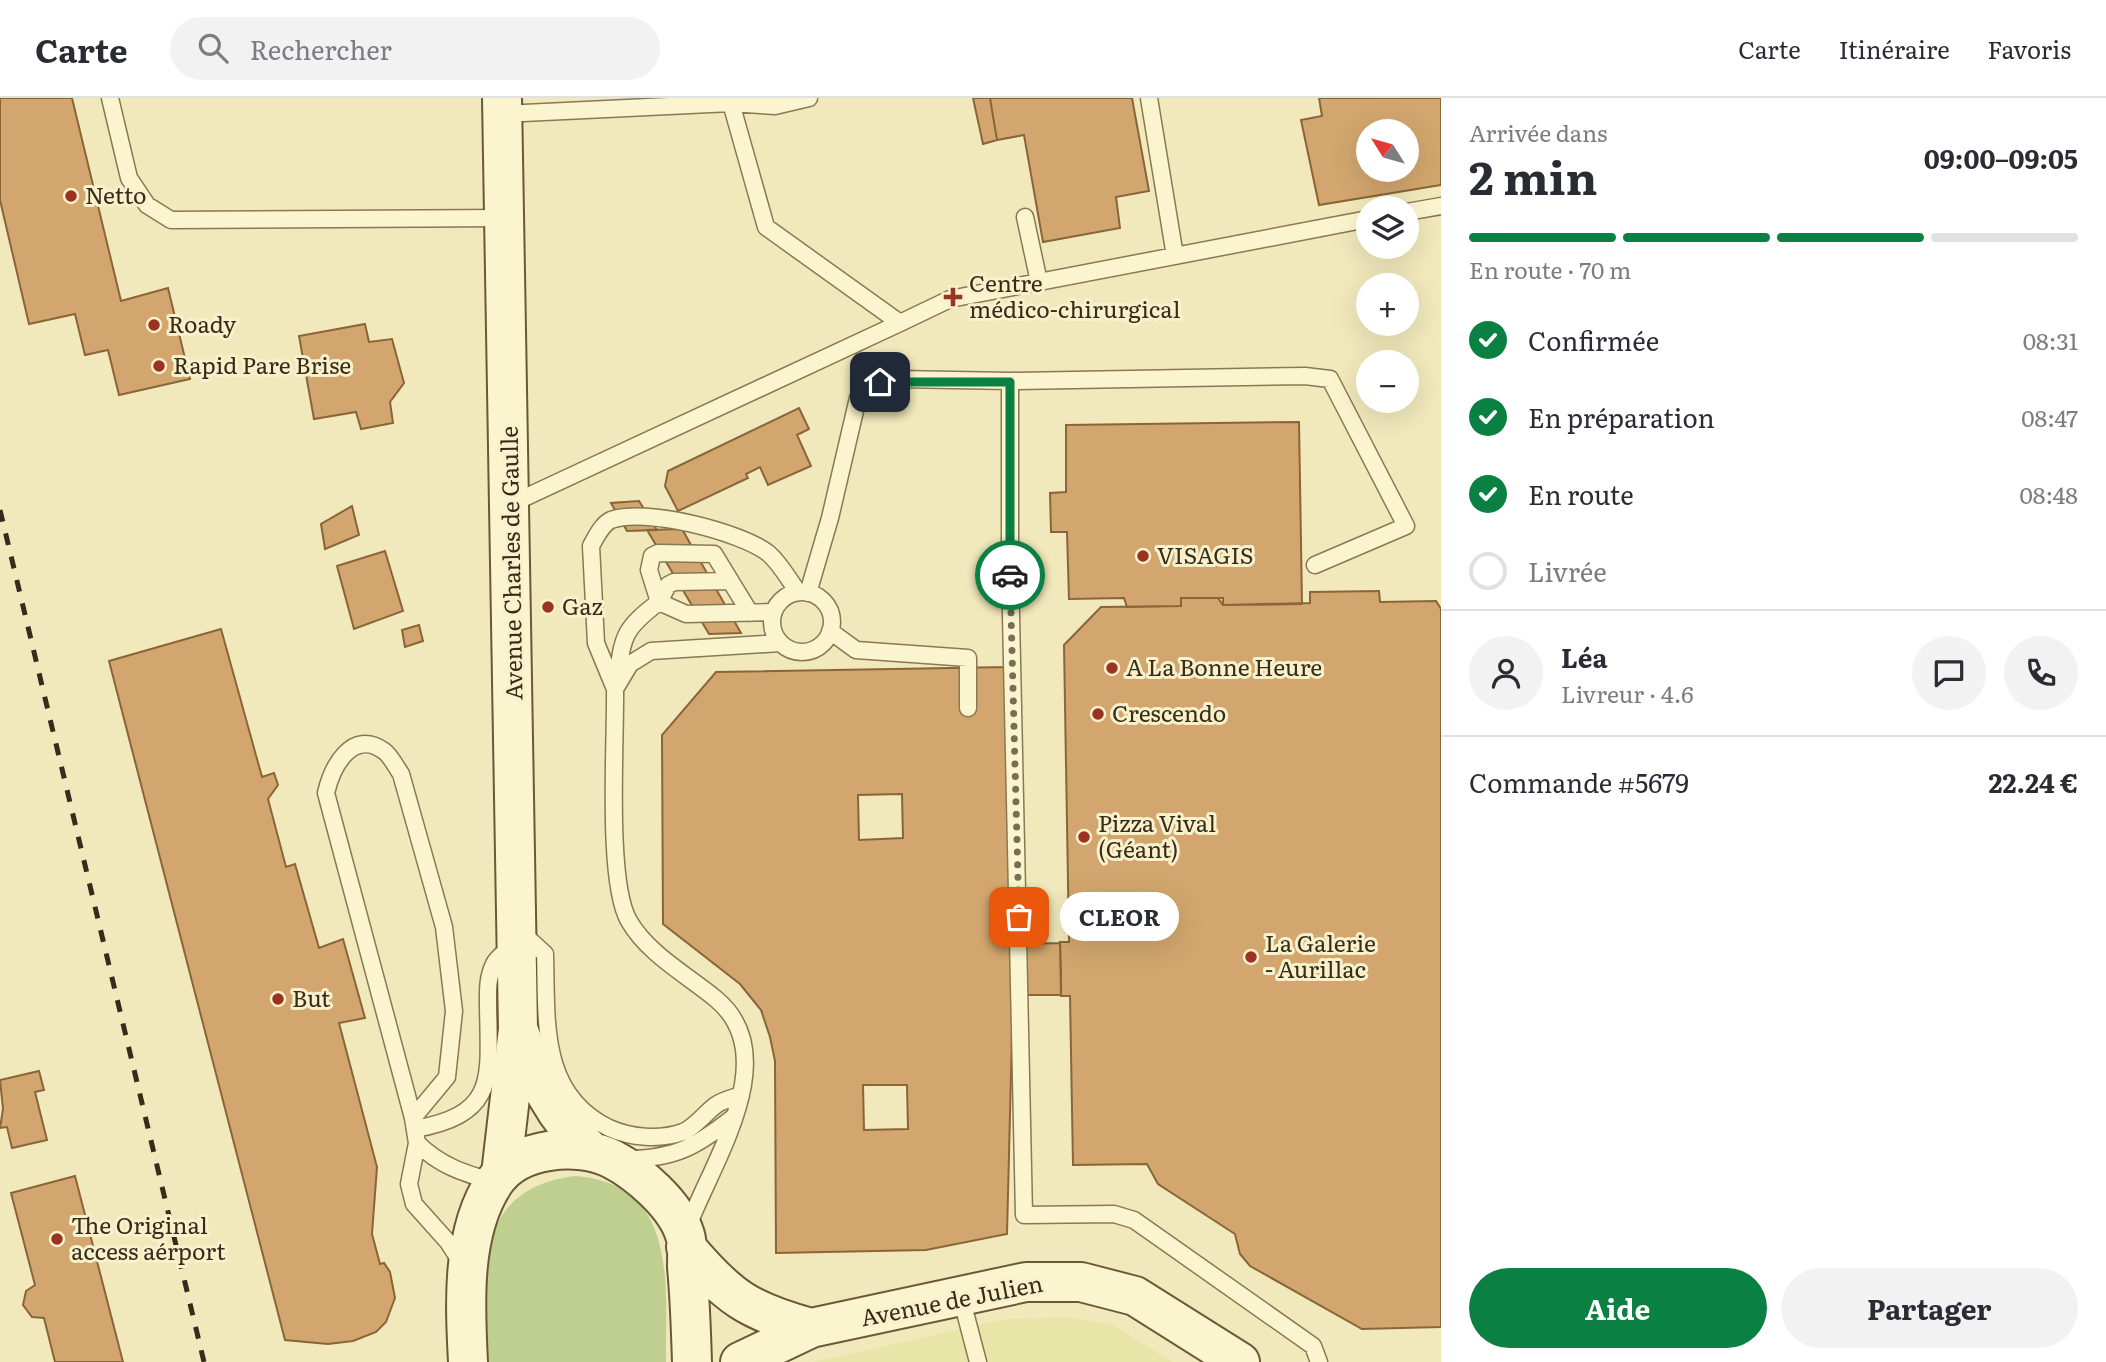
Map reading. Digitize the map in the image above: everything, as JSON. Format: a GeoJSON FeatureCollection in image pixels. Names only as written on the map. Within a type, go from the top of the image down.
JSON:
{"type":"FeatureCollection","features":[{"type":"Feature","properties":{"kind":"main road","name":"Avenue Charles de Gaulle"},"geometry":{"type":"LineString","coordinates":[[467,1292],[471,1247],[497,1178],[518,1029],[511,504],[502,106]]}},
{"type":"Feature","properties":{"kind":"main road","name":"Avenue Charles de Gaulle"},"geometry":{"type":"LineString","coordinates":[[518,1029],[531,1065],[556,1114],[602,1156],[646,1183],[671,1212],[685,1240]]}},
{"type":"Feature","properties":{"kind":"main road"},"geometry":{"type":"LineString","coordinates":[[497,1178],[530,1156],[558,1150],[602,1156]]}},
{"type":"Feature","properties":{"kind":"main road"},"geometry":{"type":"LineString","coordinates":[[685,1240],[692,1362]]}},
{"type":"Feature","properties":{"kind":"main road","name":"Avenue de Julien"},"geometry":{"type":"LineString","coordinates":[[685,1240],[725,1289],[754,1310],[811,1328]]}},
{"type":"Feature","properties":{"kind":"main road","name":"Avenue de Julien"},"geometry":{"type":"LineString","coordinates":[[740,1362],[811,1328],[1026,1282],[1081,1282],[1135,1296],[1240,1362]]}},
{"type":"Feature","properties":{"kind":"main road"},"geometry":{"type":"LineString","coordinates":[[442,1362],[467,1292]]}},
{"type":"Feature","properties":{"kind":"main road"},"geometry":{"type":"LineString","coordinates":[[467,1292],[468,1362]]}},
{"type":"Feature","properties":{"kind":"lane"},"geometry":{"type":"LineString","coordinates":[[110,98],[130,178],[147,205],[171,220],[505,218]]}},
{"type":"Feature","properties":{"kind":"lane"},"geometry":{"type":"LineString","coordinates":[[502,106],[730,103],[775,106],[809,98]]}},
{"type":"Feature","properties":{"kind":"lane"},"geometry":{"type":"LineString","coordinates":[[1149,98],[1175,256]]}},
{"type":"Feature","properties":{"kind":"lane"},"geometry":{"type":"LineString","coordinates":[[730,103],[766,227],[900,323]]}},
{"type":"Feature","properties":{"kind":"lane"},"geometry":{"type":"LineString","coordinates":[[1419,210],[1441,206]]}},
{"type":"Feature","properties":{"kind":"lane"},"geometry":{"type":"LineString","coordinates":[[1024,217],[1039,282]]}},
{"type":"Feature","properties":{"kind":"lane"},"geometry":{"type":"LineString","coordinates":[[511,504],[950,299],[1356,221]]}},
{"type":"Feature","properties":{"kind":"lane"},"geometry":{"type":"LineString","coordinates":[[803,593],[830,519],[858,398],[869,386],[898,380],[1010,382],[1305,376],[1330,379],[1406,526],[1315,565]]}},
{"type":"Feature","properties":{"kind":"lane"},"geometry":{"type":"LineString","coordinates":[[1010,382],[1009,642],[1024,1215],[1114,1214],[1134,1220],[1313,1346],[1319,1362]]}},
{"type":"Feature","properties":{"kind":"lane"},"geometry":{"type":"LineString","coordinates":[[615,689],[596,643],[591,546],[598,532],[611,520],[669,517],[716,531],[768,554],[803,593],[826,604],[832,622],[830,631],[818,647],[809,651],[789,650],[780,643],[772,629],[773,612],[783,599],[803,593]]}},
{"type":"Feature","properties":{"kind":"lane"},"geometry":{"type":"LineString","coordinates":[[750,613],[714,554],[658,553],[652,556],[649,570],[659,602],[686,614],[750,613],[773,612]]}},
{"type":"Feature","properties":{"kind":"lane"},"geometry":{"type":"LineString","coordinates":[[685,1240],[737,1114],[745,1074],[742,1037],[724,1006],[647,945],[628,920],[617,884],[615,689],[623,637],[637,619],[659,602],[668,585],[674,582],[730,581]]}},
{"type":"Feature","properties":{"kind":"lane"},"geometry":{"type":"LineString","coordinates":[[830,631],[856,650],[968,658],[968,708]]}},
{"type":"Feature","properties":{"kind":"lane"},"geometry":{"type":"LineString","coordinates":[[615,689],[630,664],[651,651],[780,643]]}},
{"type":"Feature","properties":{"kind":"lane"},"geometry":{"type":"LineString","coordinates":[[467,1292],[448,1242],[414,1204],[409,1184],[415,1130],[447,1077],[454,1011],[444,927],[401,774],[385,752],[366,744],[348,750],[332,770],[326,793],[415,1130],[434,1160],[453,1170],[497,1178]]}},
{"type":"Feature","properties":{"kind":"lane"},"geometry":{"type":"LineString","coordinates":[[415,1130],[463,1115],[481,1097],[489,1072],[488,982],[495,961],[517,935],[545,954],[551,1055],[559,1080],[574,1104],[591,1119],[620,1133],[657,1138],[685,1131],[718,1104],[741,1095]]}},
{"type":"Feature","properties":{"kind":"lane"},"geometry":{"type":"LineString","coordinates":[[602,1156],[672,1156],[701,1142],[737,1114]]}},
{"type":"Feature","properties":{"kind":"lane"},"geometry":{"type":"LineString","coordinates":[[961,1297],[978,1362]]}},
{"type":"Feature","properties":{"kind":"shaded area"},"geometry":{"type":"Polygon","coordinates":[[[1071,1317],[1114,1325],[1172,1362],[814,1362],[1006,1319],[1071,1317]]]}},
{"type":"Feature","properties":{"kind":"green space"},"geometry":{"type":"Polygon","coordinates":[[[575,1176],[609,1183],[633,1198],[650,1218],[660,1243],[664,1271],[666,1362],[487,1362],[486,1272],[490,1244],[499,1220],[516,1200],[540,1185],[575,1176]]]}},
{"type":"Feature","properties":{"kind":"building"},"geometry":{"type":"Polygon","coordinates":[[[0,98],[72,98],[121,301],[168,288],[190,379],[119,395],[108,350],[85,355],[75,314],[29,324],[0,200],[0,98]]]}},
{"type":"Feature","properties":{"kind":"building"},"geometry":{"type":"Polygon","coordinates":[[[973,98],[990,98],[997,140],[983,144],[973,98]]]}},
{"type":"Feature","properties":{"kind":"building"},"geometry":{"type":"Polygon","coordinates":[[[990,98],[1132,98],[1149,191],[1116,197],[1120,228],[1043,242],[1024,135],[997,140],[990,98]]]}},
{"type":"Feature","properties":{"kind":"building"},"geometry":{"type":"Polygon","coordinates":[[[1319,98],[1441,98],[1441,185],[1374,196],[1356,196],[1356,199],[1319,205],[1301,120],[1322,116],[1319,98]]]}},
{"type":"Feature","properties":{"kind":"building"},"geometry":{"type":"Polygon","coordinates":[[[365,324],[369,342],[392,339],[404,383],[390,402],[393,423],[361,429],[356,412],[314,419],[299,336],[365,324]]]}},
{"type":"Feature","properties":{"kind":"building"},"geometry":{"type":"Polygon","coordinates":[[[799,408],[809,429],[797,435],[811,466],[768,485],[760,467],[746,474],[748,478],[678,511],[665,486],[668,471],[799,408]]]}},
{"type":"Feature","properties":{"kind":"building"},"geometry":{"type":"Polygon","coordinates":[[[1299,422],[1302,604],[1223,605],[1218,598],[1181,598],[1181,606],[1127,607],[1124,598],[1069,599],[1067,532],[1051,532],[1050,493],[1066,492],[1066,425],[1299,422]]]}},
{"type":"Feature","properties":{"kind":"building"},"geometry":{"type":"Polygon","coordinates":[[[639,501],[657,530],[627,531],[611,503],[639,501]]]}},
{"type":"Feature","properties":{"kind":"building"},"geometry":{"type":"Polygon","coordinates":[[[352,506],[359,535],[325,549],[321,524],[352,506]]]}},
{"type":"Feature","properties":{"kind":"building"},"geometry":{"type":"Polygon","coordinates":[[[682,529],[741,633],[709,634],[647,530],[682,529]]]}},
{"type":"Feature","properties":{"kind":"building"},"geometry":{"type":"Polygon","coordinates":[[[385,551],[403,611],[354,629],[337,566],[385,551]]]}},
{"type":"Feature","properties":{"kind":"building","name":"La Galerie - Aurillac"},"geometry":{"type":"Polygon","coordinates":[[[1379,591],[1380,602],[1436,601],[1441,609],[1441,1327],[1362,1329],[1250,1266],[1240,1254],[1235,1234],[1158,1184],[1147,1164],[1073,1165],[1070,996],[1061,996],[1060,942],[1069,942],[1064,645],[1101,607],[1181,606],[1181,598],[1223,598],[1223,605],[1310,603],[1310,592],[1379,591]]]}},
{"type":"Feature","properties":{"kind":"building"},"geometry":{"type":"Polygon","coordinates":[[[419,625],[423,641],[405,647],[402,630],[419,625]]]}},
{"type":"Feature","properties":{"kind":"building","name":"But"},"geometry":{"type":"Polygon","coordinates":[[[221,629],[262,777],[274,773],[278,785],[268,799],[286,867],[295,864],[319,948],[343,939],[365,1018],[339,1023],[377,1167],[372,1234],[380,1264],[384,1263],[390,1272],[395,1298],[386,1322],[376,1332],[353,1341],[328,1344],[285,1340],[109,661],[221,629]]]}},
{"type":"Feature","properties":{"kind":"building"},"geometry":{"type":"Polygon","coordinates":[[[1007,667],[1013,995],[1007,1234],[926,1250],[776,1253],[775,1061],[761,1010],[740,984],[663,924],[662,735],[716,672],[1007,667]],[[902,794],[858,795],[859,840],[903,838],[902,794]],[[863,1085],[864,1130],[908,1129],[907,1085],[863,1085]]]}},
{"type":"Feature","properties":{"kind":"building"},"geometry":{"type":"Polygon","coordinates":[[[1060,943],[1061,995],[1013,995],[1012,944],[1060,943]]]}},
{"type":"Feature","properties":{"kind":"building"},"geometry":{"type":"Polygon","coordinates":[[[39,1071],[44,1090],[35,1092],[47,1140],[12,1148],[7,1127],[0,1128],[3,1109],[0,1080],[39,1071]]]}},
{"type":"Feature","properties":{"kind":"building","name":"The Original access aérport"},"geometry":{"type":"Polygon","coordinates":[[[75,1176],[123,1362],[55,1362],[44,1318],[32,1317],[23,1305],[26,1291],[35,1285],[11,1193],[75,1176]]]}},
{"type":"Feature","properties":{"kind":"railway"},"geometry":{"type":"LineString","coordinates":[[0,510],[204,1362]]}},
{"type":"Feature","properties":{"kind":"way so far"},"geometry":{"type":"LineString","coordinates":[[1010,575],[1014,646],[1019,917]]}},
{"type":"Feature","properties":{"kind":"place","name":"Netto"},"geometry":{"type":"Point","coordinates":[71,196]}},
{"type":"Feature","properties":{"kind":"place","name":"Centre médico-chirurgical"},"geometry":{"type":"Point","coordinates":[953,297]}},
{"type":"Feature","properties":{"kind":"place","name":"Roady"},"geometry":{"type":"Point","coordinates":[154,325]}},
{"type":"Feature","properties":{"kind":"place","name":"Rapid Pare Brise"},"geometry":{"type":"Point","coordinates":[159,366]}},
{"type":"Feature","properties":{"kind":"place","name":"VISAGIS"},"geometry":{"type":"Point","coordinates":[1143,556]}},
{"type":"Feature","properties":{"kind":"place","name":"Gaz"},"geometry":{"type":"Point","coordinates":[548,607]}},
{"type":"Feature","properties":{"kind":"place","name":"A La Bonne Heure"},"geometry":{"type":"Point","coordinates":[1112,668]}},
{"type":"Feature","properties":{"kind":"place","name":"Crescendo"},"geometry":{"type":"Point","coordinates":[1098,714]}},
{"type":"Feature","properties":{"kind":"place","name":"Pizza Vival (Géant)"},"geometry":{"type":"Point","coordinates":[1084,837]}},
{"type":"Feature","properties":{"kind":"place","name":"CLEOR"},"geometry":{"type":"Point","coordinates":[1019,917]}},
{"type":"Feature","properties":{"kind":"place","name":"La Galerie - Aurillac"},"geometry":{"type":"Point","coordinates":[1251,957]}},
{"type":"Feature","properties":{"kind":"place","name":"But"},"geometry":{"type":"Point","coordinates":[278,999]}},
{"type":"Feature","properties":{"kind":"place","name":"The Original access aérport"},"geometry":{"type":"Point","coordinates":[57,1239]}},
{"type":"Feature","properties":{"kind":"route"},"geometry":{"type":"LineString","coordinates":[[880,382],[1010,382],[1010,575]]}}]}
